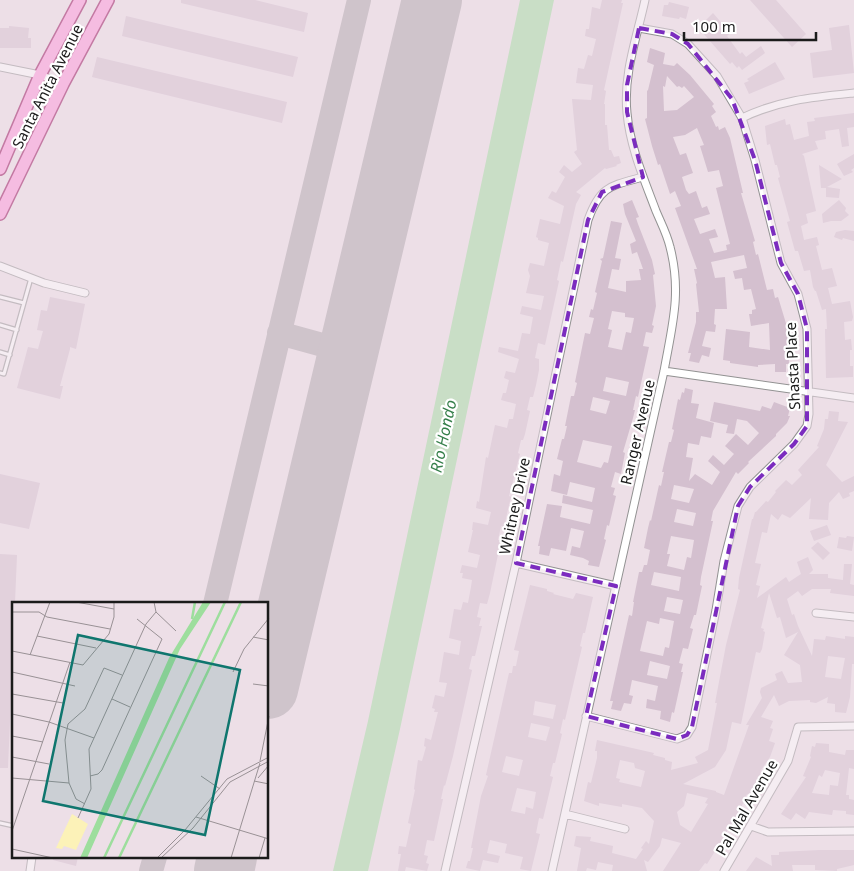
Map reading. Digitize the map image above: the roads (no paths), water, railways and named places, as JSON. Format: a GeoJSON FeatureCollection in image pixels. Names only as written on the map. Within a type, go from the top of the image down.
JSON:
{"type":"FeatureCollection","features":[{"type":"Feature","properties":{"kind":"main road","name":"Santa Anita Avenue"},"geometry":{"type":"LineString","coordinates":[[0,169],[40,75],[80,0]]}},
{"type":"Feature","properties":{"kind":"main road","name":"Santa Anita Avenue"},"geometry":{"type":"LineString","coordinates":[[0,214],[63,84],[108,0]]}},
{"type":"Feature","properties":{"kind":"street","name":"Ranger Avenue"},"geometry":{"type":"LineString","coordinates":[[552,871],[676,312],[675,268],[670,245],[643,177],[632,142],[627,112],[627,85],[631,59],[645,0]]}},
{"type":"Feature","properties":{"kind":"street","name":"Shasta Place"},"geometry":{"type":"LineString","coordinates":[[586,716],[677,739],[687,736],[692,727],[724,561],[738,506],[750,487],[794,444],[807,426],[809,392],[807,329],[798,294],[781,263],[755,160],[742,118],[717,76],[688,44],[672,34],[639,28]]}},
{"type":"Feature","properties":{"kind":"street"},"geometry":{"type":"LineString","coordinates":[[0,67],[40,75],[63,84]]}},
{"type":"Feature","properties":{"kind":"street"},"geometry":{"type":"LineString","coordinates":[[742,118],[760,109],[797,99],[854,93]]}},
{"type":"Feature","properties":{"kind":"street","name":"Whitney Drive"},"geometry":{"type":"LineString","coordinates":[[445,871],[516,563],[588,220],[594,203],[602,192],[643,177]]}},
{"type":"Feature","properties":{"kind":"street"},"geometry":{"type":"LineString","coordinates":[[0,266],[44,283],[85,293]]}},
{"type":"Feature","properties":{"kind":"street"},"geometry":{"type":"LineString","coordinates":[[664,371],[854,398]]}},
{"type":"Feature","properties":{"kind":"street"},"geometry":{"type":"LineString","coordinates":[[516,563],[616,586]]}},
{"type":"Feature","properties":{"kind":"street"},"geometry":{"type":"LineString","coordinates":[[816,613],[854,616]]}},
{"type":"Feature","properties":{"kind":"street","name":"Pal Mal Avenue"},"geometry":{"type":"LineString","coordinates":[[724,871],[788,761],[798,726],[854,726]]}},
{"type":"Feature","properties":{"kind":"street"},"geometry":{"type":"LineString","coordinates":[[565,814],[625,829]]}},
{"type":"Feature","properties":{"kind":"street"},"geometry":{"type":"LineString","coordinates":[[751,826],[768,832],[854,831]]}},
{"type":"Feature","properties":{"kind":"street"},"geometry":{"type":"LineString","coordinates":[[30,871],[32,858]]}},
{"type":"Feature","properties":{"kind":"lane"},"geometry":{"type":"LineString","coordinates":[[0,374],[4,374],[31,278]]}},
{"type":"Feature","properties":{"kind":"lane"},"geometry":{"type":"LineString","coordinates":[[0,297],[24,303]]}},
{"type":"Feature","properties":{"kind":"lane"},"geometry":{"type":"LineString","coordinates":[[0,325],[17,330]]}},
{"type":"Feature","properties":{"kind":"lane"},"geometry":{"type":"LineString","coordinates":[[0,352],[10,354]]}},
{"type":"Feature","properties":{"kind":"water","name":"Rio Hondo"},"geometry":{"type":"Polygon","coordinates":[[[520,0],[554,0],[400,729],[368,871],[333,871],[368,721],[520,0]]]}}]}
